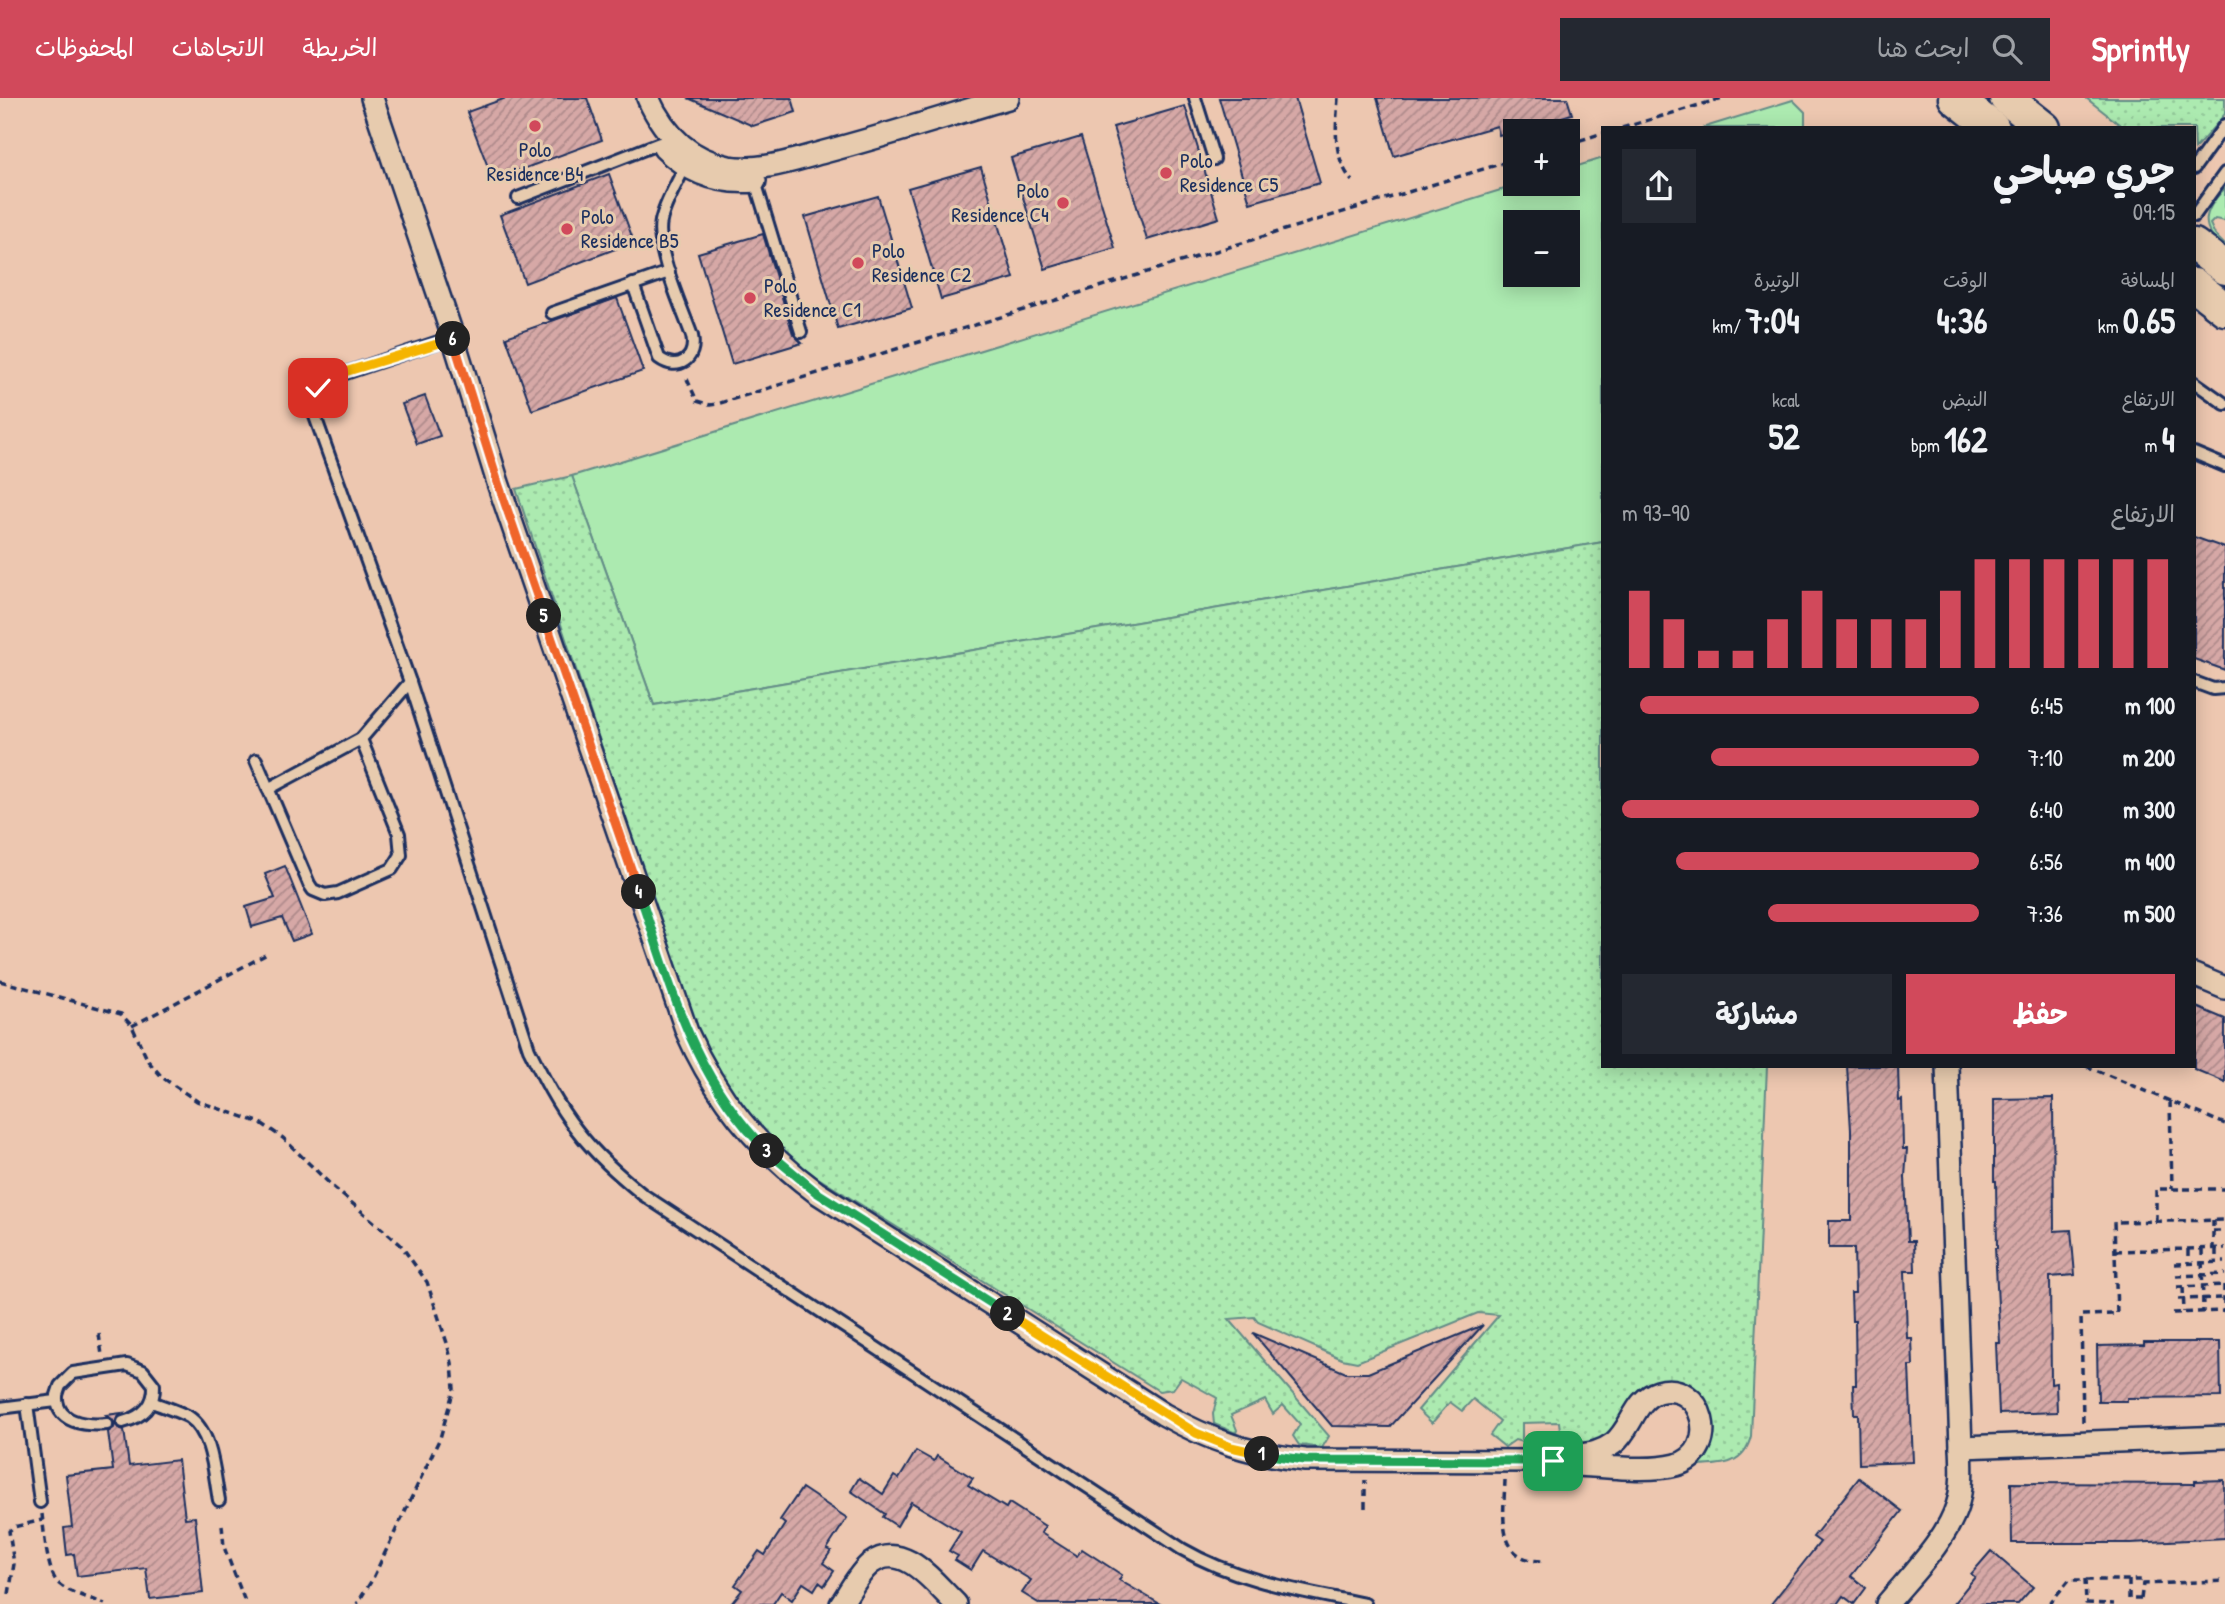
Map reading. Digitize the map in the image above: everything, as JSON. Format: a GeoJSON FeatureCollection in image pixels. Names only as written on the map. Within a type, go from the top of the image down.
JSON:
{"type":"FeatureCollection","features":[{"type":"Feature","properties":{"kind":"street"},"geometry":{"type":"LineString","coordinates":[[372,98],[453,337],[498,483],[687,1032],[712,1083],[735,1116],[769,1153],[816,1192],[1196,1433],[1231,1447],[1267,1456],[1305,1460],[1553,1461],[1589,1455],[1611,1445],[1627,1428],[1644,1400],[1660,1392],[1674,1391],[1688,1397],[1703,1416],[1703,1438],[1699,1448],[1692,1456],[1675,1466],[1617,1467],[1559,1464],[1553,1461]]}},
{"type":"Feature","properties":{"kind":"street"},"geometry":{"type":"LineString","coordinates":[[638,98],[660,143],[685,166],[712,178],[755,181],[808,164],[845,146]]}},
{"type":"Feature","properties":{"kind":"street"},"geometry":{"type":"LineString","coordinates":[[648,98],[670,135],[691,153],[715,164],[742,168],[756,168],[845,146],[1008,98]]}},
{"type":"Feature","properties":{"kind":"street"},"geometry":{"type":"LineString","coordinates":[[1955,98],[2038,126]]}},
{"type":"Feature","properties":{"kind":"street"},"geometry":{"type":"LineString","coordinates":[[2196,246],[2225,268]]}},
{"type":"Feature","properties":{"kind":"street"},"geometry":{"type":"LineString","coordinates":[[2196,287],[2225,309]]}},
{"type":"Feature","properties":{"kind":"street"},"geometry":{"type":"LineString","coordinates":[[2196,976],[2225,988]]}},
{"type":"Feature","properties":{"kind":"street"},"geometry":{"type":"LineString","coordinates":[[1887,1604],[1950,1523],[1960,1491],[1961,1447],[1947,1068]]}},
{"type":"Feature","properties":{"kind":"street"},"geometry":{"type":"LineString","coordinates":[[1961,1447],[2225,1437]]}},
{"type":"Feature","properties":{"kind":"street"},"geometry":{"type":"LineString","coordinates":[[841,1604],[870,1564],[882,1558],[896,1557],[909,1561],[956,1604]]}},
{"type":"Feature","properties":{"kind":"lane"},"geometry":{"type":"LineString","coordinates":[[1195,98],[1214,159]]}},
{"type":"Feature","properties":{"kind":"lane"},"geometry":{"type":"LineString","coordinates":[[2196,165],[2225,125]]}},
{"type":"Feature","properties":{"kind":"lane"},"geometry":{"type":"LineString","coordinates":[[518,198],[660,143]]}},
{"type":"Feature","properties":{"kind":"lane"},"geometry":{"type":"LineString","coordinates":[[633,285],[659,358],[673,365],[682,363],[693,352],[694,344],[661,246],[660,223],[685,166]]}},
{"type":"Feature","properties":{"kind":"lane"},"geometry":{"type":"LineString","coordinates":[[2199,200],[2225,173]]}},
{"type":"Feature","properties":{"kind":"lane"},"geometry":{"type":"LineString","coordinates":[[755,181],[801,332]]}},
{"type":"Feature","properties":{"kind":"lane"},"geometry":{"type":"LineString","coordinates":[[552,313],[670,272]]}},
{"type":"Feature","properties":{"kind":"lane"},"geometry":{"type":"LineString","coordinates":[[453,337],[325,380],[313,398],[312,408],[410,682],[529,1049],[550,1091],[576,1129],[607,1164],[653,1202],[1207,1564],[1262,1583],[1365,1604]]}},
{"type":"Feature","properties":{"kind":"lane"},"geometry":{"type":"LineString","coordinates":[[2196,383],[2225,404]]}},
{"type":"Feature","properties":{"kind":"lane"},"geometry":{"type":"LineString","coordinates":[[2196,454],[2225,466]]}},
{"type":"Feature","properties":{"kind":"lane"},"geometry":{"type":"LineString","coordinates":[[268,789],[361,739],[410,682]]}},
{"type":"Feature","properties":{"kind":"lane"},"geometry":{"type":"LineString","coordinates":[[2196,683],[2213,689],[2225,688]]}},
{"type":"Feature","properties":{"kind":"lane"},"geometry":{"type":"LineString","coordinates":[[256,760],[313,890],[332,895],[384,873],[397,863],[402,847],[361,739]]}},
{"type":"Feature","properties":{"kind":"lane"},"geometry":{"type":"LineString","coordinates":[[107,1424],[78,1424],[60,1411],[56,1401],[65,1378],[73,1373],[127,1365],[144,1371],[154,1385],[152,1402],[141,1414],[123,1422]]}},
{"type":"Feature","properties":{"kind":"lane"},"geometry":{"type":"LineString","coordinates":[[0,1408],[56,1401]]}},
{"type":"Feature","properties":{"kind":"lane"},"geometry":{"type":"LineString","coordinates":[[152,1402],[189,1418],[198,1426],[205,1437],[219,1500]]}},
{"type":"Feature","properties":{"kind":"lane"},"geometry":{"type":"LineString","coordinates":[[27,1404],[40,1502]]}},
{"type":"Feature","properties":{"kind":"path"},"geometry":{"type":"LineString","coordinates":[[1338,98],[1335,141],[1340,163],[1352,181]]}},
{"type":"Feature","properties":{"kind":"path"},"geometry":{"type":"LineString","coordinates":[[1629,126],[1723,98]]}},
{"type":"Feature","properties":{"kind":"path"},"geometry":{"type":"LineString","coordinates":[[1580,140],[1601,134]]}},
{"type":"Feature","properties":{"kind":"path"},"geometry":{"type":"LineString","coordinates":[[687,379],[697,401],[717,404],[1503,163]]}},
{"type":"Feature","properties":{"kind":"path"},"geometry":{"type":"LineString","coordinates":[[132,1026],[270,953]]}},
{"type":"Feature","properties":{"kind":"path"},"geometry":{"type":"LineString","coordinates":[[0,981],[114,1011],[126,1019],[148,1061],[163,1078],[197,1101],[261,1123],[283,1138],[333,1187],[400,1244],[427,1282],[452,1363],[454,1389],[440,1438],[372,1580],[357,1604]]}},
{"type":"Feature","properties":{"kind":"path"},"geometry":{"type":"LineString","coordinates":[[2091,1068],[2225,1124]]}},
{"type":"Feature","properties":{"kind":"path"},"geometry":{"type":"LineString","coordinates":[[2170,1101],[2172,1189]]}},
{"type":"Feature","properties":{"kind":"path"},"geometry":{"type":"LineString","coordinates":[[2156,1221],[2156,1189],[2225,1189]]}},
{"type":"Feature","properties":{"kind":"path"},"geometry":{"type":"LineString","coordinates":[[2213,1220],[2216,1262]]}},
{"type":"Feature","properties":{"kind":"path"},"geometry":{"type":"LineString","coordinates":[[2084,1442],[2081,1315],[2117,1314],[2114,1222],[2225,1220]]}},
{"type":"Feature","properties":{"kind":"path"},"geometry":{"type":"LineString","coordinates":[[2213,1231],[2225,1231]]}},
{"type":"Feature","properties":{"kind":"path"},"geometry":{"type":"LineString","coordinates":[[2115,1251],[2225,1248]]}},
{"type":"Feature","properties":{"kind":"path"},"geometry":{"type":"LineString","coordinates":[[2184,1312],[2181,1299],[2188,1249]]}},
{"type":"Feature","properties":{"kind":"path"},"geometry":{"type":"LineString","coordinates":[[2202,1249],[2203,1312]]}},
{"type":"Feature","properties":{"kind":"path"},"geometry":{"type":"LineString","coordinates":[[2173,1313],[2224,1311],[2224,1262],[2175,1264]]}},
{"type":"Feature","properties":{"kind":"path"},"geometry":{"type":"LineString","coordinates":[[2176,1276],[2222,1274]]}},
{"type":"Feature","properties":{"kind":"path"},"geometry":{"type":"LineString","coordinates":[[2183,1287],[2222,1286]]}},
{"type":"Feature","properties":{"kind":"path"},"geometry":{"type":"LineString","coordinates":[[2181,1299],[2224,1298]]}},
{"type":"Feature","properties":{"kind":"path"},"geometry":{"type":"LineString","coordinates":[[99,1334],[103,1368]]}},
{"type":"Feature","properties":{"kind":"path"},"geometry":{"type":"LineString","coordinates":[[1365,1508],[1366,1460]]}},
{"type":"Feature","properties":{"kind":"path"},"geometry":{"type":"LineString","coordinates":[[1506,1461],[1506,1535],[1514,1551],[1520,1556],[1542,1561]]}},
{"type":"Feature","properties":{"kind":"path"},"geometry":{"type":"LineString","coordinates":[[40,1502],[50,1569],[56,1581],[67,1589],[106,1604]]}},
{"type":"Feature","properties":{"kind":"path"},"geometry":{"type":"LineString","coordinates":[[9,1594],[14,1564],[9,1531],[14,1527],[43,1520]]}},
{"type":"Feature","properties":{"kind":"path"},"geometry":{"type":"LineString","coordinates":[[222,1525],[224,1547],[246,1604]]}},
{"type":"Feature","properties":{"kind":"path"},"geometry":{"type":"LineString","coordinates":[[2049,1604],[2069,1580],[2085,1579],[2143,1580],[2141,1602],[2129,1600],[2129,1580]]}},
{"type":"Feature","properties":{"kind":"path"},"geometry":{"type":"LineString","coordinates":[[2085,1579],[2086,1603],[2114,1604]]}},
{"type":"Feature","properties":{"kind":"path"},"geometry":{"type":"LineString","coordinates":[[2143,1584],[2225,1581]]}},
{"type":"Feature","properties":{"kind":"green space"},"geometry":{"type":"Polygon","coordinates":[[[2086,98],[2225,98],[2225,114],[2196,148],[2196,126],[2121,126],[2086,98]]]}},
{"type":"Feature","properties":{"kind":"green space"},"geometry":{"type":"Polygon","coordinates":[[[1793,100],[1805,112],[1805,126],[1708,126],[1793,100]]]}},
{"type":"Feature","properties":{"kind":"green space"},"geometry":{"type":"Polygon","coordinates":[[[1601,159],[1601,542],[654,705],[572,476],[1503,189],[1503,196],[1580,196],[1580,165],[1601,159]]]}},
{"type":"Feature","properties":{"kind":"green space"},"geometry":{"type":"Polygon","coordinates":[[[2225,188],[2225,221],[2215,219],[2210,224],[2215,235],[2225,245],[2225,251],[2211,235],[2207,220],[2211,205],[2225,188]]]}},
{"type":"Feature","properties":{"kind":"green space"},"geometry":{"type":"Polygon","coordinates":[[[572,476],[654,705],[1601,542],[1601,1068],[1767,1068],[1751,1436],[1743,1453],[1730,1462],[1694,1466],[1710,1446],[1681,1386],[1621,1420],[1608,1436],[1588,1446],[1574,1446],[1561,1438],[1559,1422],[1522,1423],[1522,1442],[1515,1440],[1505,1447],[1490,1435],[1500,1421],[1473,1399],[1462,1411],[1450,1402],[1432,1423],[1418,1410],[1499,1315],[1478,1313],[1357,1362],[1342,1359],[1258,1322],[1254,1317],[1229,1319],[1329,1436],[1322,1448],[1299,1445],[1293,1436],[1300,1424],[1283,1405],[1273,1414],[1265,1400],[1231,1415],[1236,1433],[1214,1424],[1213,1414],[1217,1398],[1181,1378],[1173,1389],[1159,1391],[815,1176],[784,1153],[739,1102],[708,1050],[690,1012],[516,489],[572,476]]]}},
{"type":"Feature","properties":{"kind":"building","name":"Polo Residence B4"},"geometry":{"type":"Polygon","coordinates":[[[506,98],[587,98],[602,140],[493,180],[467,112],[506,98]]]}},
{"type":"Feature","properties":{"kind":"building"},"geometry":{"type":"Polygon","coordinates":[[[688,98],[792,98],[796,112],[753,126],[688,98]]]}},
{"type":"Feature","properties":{"kind":"building"},"geometry":{"type":"Polygon","coordinates":[[[1219,98],[1295,98],[1320,183],[1250,203],[1219,98]]]}},
{"type":"Feature","properties":{"kind":"building"},"geometry":{"type":"Polygon","coordinates":[[[1377,98],[1567,98],[1572,114],[1555,119],[1503,119],[1503,134],[1499,135],[1497,126],[1394,156],[1377,98]]]}},
{"type":"Feature","properties":{"kind":"building","name":"Polo Residence C5"},"geometry":{"type":"Polygon","coordinates":[[[1185,106],[1219,218],[1147,240],[1113,127],[1185,106]]]}},
{"type":"Feature","properties":{"kind":"building","name":"Polo Residence C4"},"geometry":{"type":"Polygon","coordinates":[[[1081,137],[1115,248],[1045,269],[1011,158],[1081,137]]]}},
{"type":"Feature","properties":{"kind":"building"},"geometry":{"type":"Polygon","coordinates":[[[981,167],[1014,278],[941,299],[908,188],[981,167]]]}},
{"type":"Feature","properties":{"kind":"building","name":"Polo Residence B5"},"geometry":{"type":"Polygon","coordinates":[[[609,174],[634,242],[525,283],[500,215],[609,174]]]}},
{"type":"Feature","properties":{"kind":"building","name":"Polo Residence C2"},"geometry":{"type":"Polygon","coordinates":[[[878,196],[912,308],[838,329],[805,217],[878,196]]]}},
{"type":"Feature","properties":{"kind":"building","name":"Polo Residence C1"},"geometry":{"type":"Polygon","coordinates":[[[763,234],[793,334],[802,343],[732,364],[698,253],[763,234]]]}},
{"type":"Feature","properties":{"kind":"building"},"geometry":{"type":"Polygon","coordinates":[[[617,298],[643,371],[532,410],[506,337],[617,298]]]}},
{"type":"Feature","properties":{"kind":"building"},"geometry":{"type":"Polygon","coordinates":[[[425,396],[440,436],[417,444],[402,404],[425,396]]]}},
{"type":"Feature","properties":{"kind":"building"},"geometry":{"type":"Polygon","coordinates":[[[2196,538],[2225,548],[2225,670],[2196,660],[2196,538]]]}},
{"type":"Feature","properties":{"kind":"building"},"geometry":{"type":"Polygon","coordinates":[[[285,866],[312,934],[292,941],[282,918],[252,927],[246,907],[275,898],[265,874],[285,866]]]}},
{"type":"Feature","properties":{"kind":"building"},"geometry":{"type":"Polygon","coordinates":[[[2196,1007],[2225,1019],[2225,1082],[2194,1069],[2196,1007]]]}},
{"type":"Feature","properties":{"kind":"building"},"geometry":{"type":"Polygon","coordinates":[[[1847,1068],[1898,1068],[1903,1149],[1907,1149],[1905,1177],[1908,1241],[1914,1241],[1915,1271],[1905,1271],[1907,1338],[1912,1338],[1913,1366],[1909,1366],[1913,1462],[1859,1464],[1858,1414],[1854,1414],[1853,1385],[1856,1385],[1855,1321],[1852,1321],[1851,1293],[1855,1293],[1854,1248],[1829,1248],[1829,1221],[1851,1221],[1851,1130],[1847,1068]]]}},
{"type":"Feature","properties":{"kind":"building"},"geometry":{"type":"Polygon","coordinates":[[[2053,1098],[2054,1231],[2071,1230],[2075,1275],[2050,1277],[2051,1384],[2056,1383],[2057,1412],[1999,1414],[1996,1343],[2000,1343],[1995,1248],[1994,1099],[2053,1098]]]}},
{"type":"Feature","properties":{"kind":"building"},"geometry":{"type":"Polygon","coordinates":[[[1483,1325],[1390,1427],[1332,1426],[1253,1333],[1346,1373],[1368,1373],[1483,1325]]]}},
{"type":"Feature","properties":{"kind":"building"},"geometry":{"type":"Polygon","coordinates":[[[2144,1342],[2220,1342],[2221,1397],[2098,1401],[2097,1346],[2144,1345],[2144,1342]]]}},
{"type":"Feature","properties":{"kind":"building"},"geometry":{"type":"Polygon","coordinates":[[[122,1413],[115,1424],[124,1430],[129,1466],[178,1460],[185,1518],[195,1517],[203,1593],[150,1599],[146,1568],[77,1576],[74,1554],[67,1555],[64,1528],[72,1527],[66,1475],[113,1470],[108,1432],[114,1428],[115,1423],[106,1415],[122,1413]]]}},
{"type":"Feature","properties":{"kind":"building"},"geometry":{"type":"Polygon","coordinates":[[[916,1451],[934,1461],[937,1456],[973,1478],[968,1485],[1006,1508],[1009,1503],[1045,1526],[1041,1533],[1077,1556],[1082,1549],[1122,1575],[1119,1580],[1160,1604],[1040,1604],[1022,1593],[1031,1580],[983,1551],[971,1570],[955,1560],[958,1556],[949,1551],[961,1532],[911,1502],[897,1526],[883,1517],[885,1514],[851,1491],[859,1478],[883,1494],[894,1476],[899,1479],[916,1451]]]}},
{"type":"Feature","properties":{"kind":"building"},"geometry":{"type":"Polygon","coordinates":[[[1859,1478],[1902,1511],[1851,1576],[1866,1588],[1854,1604],[1843,1596],[1837,1604],[1771,1604],[1820,1542],[1813,1537],[1859,1478]]]}},
{"type":"Feature","properties":{"kind":"building"},"geometry":{"type":"Polygon","coordinates":[[[2224,1480],[2225,1538],[2131,1543],[2012,1543],[2011,1483],[2195,1484],[2195,1481],[2224,1480]]]}},
{"type":"Feature","properties":{"kind":"building"},"geometry":{"type":"Polygon","coordinates":[[[802,1488],[847,1518],[827,1549],[831,1551],[823,1563],[834,1571],[824,1586],[819,1582],[814,1590],[803,1583],[792,1600],[781,1592],[773,1604],[731,1604],[742,1590],[735,1585],[759,1551],[765,1555],[785,1524],[780,1520],[802,1488]]]}},
{"type":"Feature","properties":{"kind":"building"},"geometry":{"type":"Polygon","coordinates":[[[1991,1551],[2033,1587],[2018,1604],[1953,1604],[1975,1577],[1971,1574],[1991,1551]]]}},
{"type":"Feature","properties":{"kind":"place","name":"Polo Residence B4"},"geometry":{"type":"Point","coordinates":[535,126]}},
{"type":"Feature","properties":{"kind":"place","name":"Polo Residence C5"},"geometry":{"type":"Point","coordinates":[1166,173]}},
{"type":"Feature","properties":{"kind":"place","name":"Polo Residence C4"},"geometry":{"type":"Point","coordinates":[1063,203]}},
{"type":"Feature","properties":{"kind":"place","name":"Polo Residence B5"},"geometry":{"type":"Point","coordinates":[567,229]}},
{"type":"Feature","properties":{"kind":"place","name":"Polo Residence C2"},"geometry":{"type":"Point","coordinates":[858,263]}},
{"type":"Feature","properties":{"kind":"place","name":"Polo Residence C1"},"geometry":{"type":"Point","coordinates":[750,298]}},
{"type":"Feature","properties":{"kind":"route"},"geometry":{"type":"LineString","coordinates":[[318,388],[325,380],[335,375],[453,337],[498,483],[687,1032],[698,1058],[728,1108],[748,1132],[792,1174],[1163,1414],[1196,1433],[1231,1447],[1267,1456],[1305,1460],[1553,1461]]}}]}
